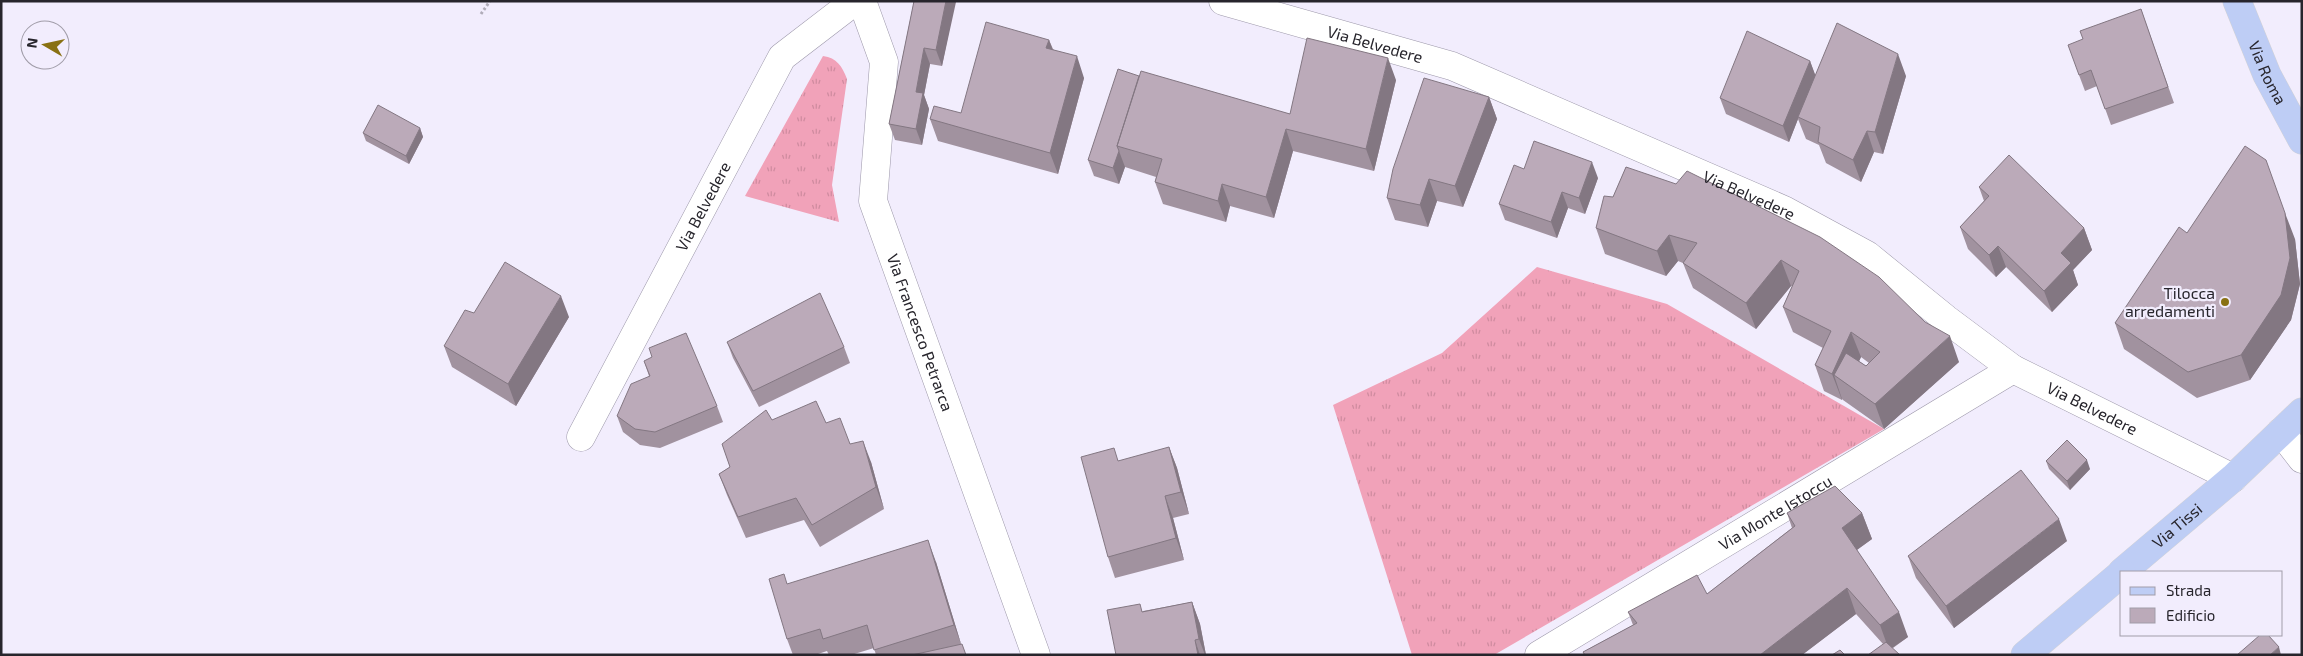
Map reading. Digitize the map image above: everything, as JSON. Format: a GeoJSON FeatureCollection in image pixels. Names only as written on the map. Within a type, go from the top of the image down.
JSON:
{"type":"FeatureCollection","features":[{"type":"Feature","properties":{"kind":"main road","name":"Via Roma"},"geometry":{"type":"LineString","coordinates":[[2237,1],[2267,74],[2302,140]]}},
{"type":"Feature","properties":{"kind":"main road"},"geometry":{"type":"LineString","coordinates":[[2233,478],[2302,412]]}},
{"type":"Feature","properties":{"kind":"main road","name":"Via Tissi"},"geometry":{"type":"LineString","coordinates":[[2123,571],[2233,478]]}},
{"type":"Feature","properties":{"kind":"main road","name":"Via Tissi"},"geometry":{"type":"LineString","coordinates":[[2025,655],[2120,574]]}},
{"type":"Feature","properties":{"kind":"street","name":"Via Belvedere"},"geometry":{"type":"LineString","coordinates":[[582,437],[782,57],[855,1]]}},
{"type":"Feature","properties":{"kind":"street","name":"Via Francesco Petrarca"},"geometry":{"type":"LineString","coordinates":[[862,1],[884,62],[873,201],[1036,655]]}},
{"type":"Feature","properties":{"kind":"street","name":"Via Belvedere"},"geometry":{"type":"LineString","coordinates":[[1224,1],[1452,66],[1784,210],[1867,255],[1946,319],[2013,369],[2233,478]]}},
{"type":"Feature","properties":{"kind":"street","name":"Via Monte Istoccu"},"geometry":{"type":"LineString","coordinates":[[1538,655],[2013,369]]}},
{"type":"Feature","properties":{"kind":"street"},"geometry":{"type":"LineString","coordinates":[[2281,432],[2302,459]]}},
{"type":"Feature","properties":{"kind":"path"},"geometry":{"type":"LineString","coordinates":[[481,14],[490,1]]}},
{"type":"Feature","properties":{"kind":"green space"},"geometry":{"type":"Polygon","coordinates":[[[823,56],[838,63],[847,79],[832,185],[839,222],[745,196],[823,56]]]}},
{"type":"Feature","properties":{"kind":"green space"},"geometry":{"type":"Polygon","coordinates":[[[1537,267],[1667,304],[1884,429],[1494,655],[1412,655],[1333,405],[1442,353],[1537,267]]]}},
{"type":"Feature","properties":{"kind":"building"},"geometry":{"type":"Polygon","coordinates":[[[914,1],[946,1],[936,50],[924,48],[916,92],[923,93],[916,129],[889,124],[914,1]]]}},
{"type":"Feature","properties":{"kind":"building"},"geometry":{"type":"Polygon","coordinates":[[[2141,9],[2168,87],[2105,109],[2091,70],[2079,75],[2068,45],[2083,39],[2080,31],[2141,9]]]}},
{"type":"Feature","properties":{"kind":"building"},"geometry":{"type":"Polygon","coordinates":[[[986,22],[1049,40],[1046,48],[1077,56],[1050,153],[930,119],[934,106],[961,113],[986,22]]]}},
{"type":"Feature","properties":{"kind":"building"},"geometry":{"type":"Polygon","coordinates":[[[1837,23],[1898,54],[1875,132],[1867,131],[1853,160],[1818,142],[1820,127],[1798,117],[1837,23]]]}},
{"type":"Feature","properties":{"kind":"building"},"geometry":{"type":"Polygon","coordinates":[[[1747,31],[1810,61],[1783,126],[1720,98],[1747,31]]]}},
{"type":"Feature","properties":{"kind":"building"},"geometry":{"type":"Polygon","coordinates":[[[1307,38],[1388,58],[1366,149],[1286,129],[1266,197],[1222,184],[1218,201],[1155,182],[1162,159],[1117,146],[1141,71],[1290,114],[1307,38]]]}},
{"type":"Feature","properties":{"kind":"building"},"geometry":{"type":"Polygon","coordinates":[[[1118,69],[1139,76],[1117,146],[1119,151],[1113,168],[1088,160],[1118,69]]]}},
{"type":"Feature","properties":{"kind":"building"},"geometry":{"type":"Polygon","coordinates":[[[1424,78],[1489,97],[1455,186],[1429,179],[1420,205],[1387,198],[1393,169],[1424,78]]]}},
{"type":"Feature","properties":{"kind":"building"},"geometry":{"type":"Polygon","coordinates":[[[378,105],[420,128],[406,156],[363,133],[378,105]]]}},
{"type":"Feature","properties":{"kind":"building"},"geometry":{"type":"Polygon","coordinates":[[[1534,141],[1592,162],[1579,198],[1562,192],[1551,222],[1499,204],[1514,165],[1524,169],[1534,141]]]}},
{"type":"Feature","properties":{"kind":"building","name":"Tilocca arredamenti"},"geometry":{"type":"Polygon","coordinates":[[[2245,146],[2266,160],[2285,213],[2290,258],[2281,295],[2241,355],[2188,372],[2115,323],[2179,227],[2187,233],[2245,146]]]}},
{"type":"Feature","properties":{"kind":"building"},"geometry":{"type":"Polygon","coordinates":[[[2009,155],[2084,228],[2061,253],[2071,263],[2044,291],[1998,246],[1989,255],[1960,227],[1989,196],[1979,187],[2009,155]]]}},
{"type":"Feature","properties":{"kind":"building"},"geometry":{"type":"Polygon","coordinates":[[[1626,167],[1676,184],[1687,171],[1820,237],[1879,277],[1925,322],[1950,336],[1875,404],[1834,375],[1846,353],[1866,366],[1880,352],[1851,332],[1832,374],[1815,365],[1831,331],[1783,307],[1799,271],[1781,260],[1746,303],[1683,263],[1697,243],[1669,235],[1657,251],[1596,228],[1604,196],[1613,197],[1626,167]]]}},
{"type":"Feature","properties":{"kind":"building"},"geometry":{"type":"Polygon","coordinates":[[[505,262],[561,296],[508,384],[444,346],[465,310],[474,313],[505,262]]]}},
{"type":"Feature","properties":{"kind":"building"},"geometry":{"type":"Polygon","coordinates":[[[820,293],[844,347],[753,391],[727,342],[820,293]]]}},
{"type":"Feature","properties":{"kind":"building"},"geometry":{"type":"Polygon","coordinates":[[[686,333],[717,406],[655,432],[635,429],[617,416],[631,384],[650,376],[644,361],[652,357],[649,348],[686,333]]]}},
{"type":"Feature","properties":{"kind":"building"},"geometry":{"type":"Polygon","coordinates":[[[816,401],[826,423],[840,418],[850,444],[863,441],[876,487],[812,525],[796,498],[738,517],[719,474],[730,467],[722,444],[766,410],[772,420],[816,401]]]}},
{"type":"Feature","properties":{"kind":"building"},"geometry":{"type":"Polygon","coordinates":[[[2067,440],[2087,460],[2067,481],[2046,461],[2067,440]]]}},
{"type":"Feature","properties":{"kind":"building"},"geometry":{"type":"Polygon","coordinates":[[[1169,447],[1181,492],[1165,496],[1176,538],[1108,557],[1081,457],[1114,448],[1118,461],[1169,447]]]}},
{"type":"Feature","properties":{"kind":"building"},"geometry":{"type":"Polygon","coordinates":[[[2021,470],[2059,519],[1946,606],[1908,556],[2021,470]]]}},
{"type":"Feature","properties":{"kind":"building"},"geometry":{"type":"Polygon","coordinates":[[[1835,486],[1862,513],[1842,528],[1899,612],[1880,625],[1847,588],[1760,655],[1585,655],[1583,652],[1637,623],[1628,612],[1697,575],[1707,594],[1795,526],[1787,513],[1835,486]]]}},
{"type":"Feature","properties":{"kind":"building"},"geometry":{"type":"Polygon","coordinates":[[[928,540],[954,625],[874,650],[867,625],[823,639],[820,629],[787,639],[769,579],[784,574],[787,584],[928,540]]]}},
{"type":"Feature","properties":{"kind":"building"},"geometry":{"type":"Polygon","coordinates":[[[1192,602],[1199,639],[1195,640],[1198,655],[1116,655],[1107,610],[1140,604],[1142,612],[1192,602]]]}},
{"type":"Feature","properties":{"kind":"building"},"geometry":{"type":"Polygon","coordinates":[[[2259,636],[2269,636],[2279,647],[2270,655],[2237,655],[2259,636]]]}},
{"type":"Feature","properties":{"kind":"building"},"geometry":{"type":"Polygon","coordinates":[[[1886,642],[1900,655],[1868,655],[1886,642]]]}},
{"type":"Feature","properties":{"kind":"building"},"geometry":{"type":"Polygon","coordinates":[[[962,644],[966,655],[912,655],[962,644]]]}},
{"type":"Feature","properties":{"kind":"building"},"geometry":{"type":"Polygon","coordinates":[[[1840,650],[1845,655],[1832,655],[1840,650]]]}},
{"type":"Feature","properties":{"kind":"place","name":"Tilocca arredamenti"},"geometry":{"type":"Point","coordinates":[2225,302]}}]}
